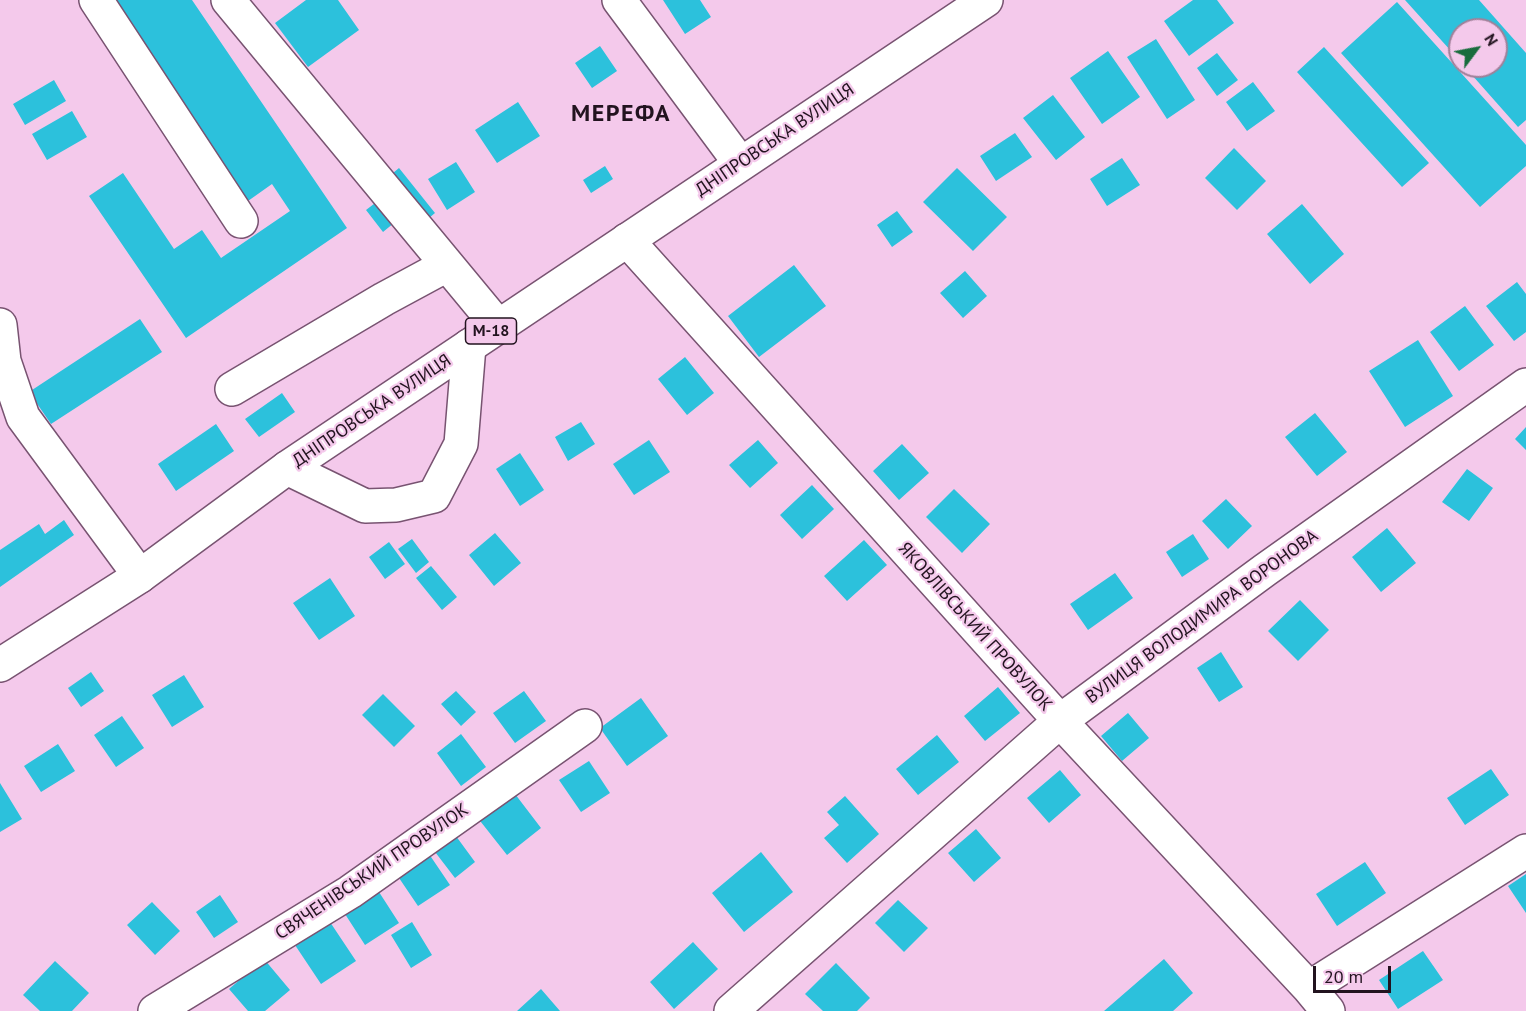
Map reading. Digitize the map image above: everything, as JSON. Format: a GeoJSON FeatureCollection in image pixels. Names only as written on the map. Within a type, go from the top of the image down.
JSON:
{"type":"FeatureCollection","features":[{"type":"Feature","properties":{"kind":"main road"},"geometry":{"type":"LineString","coordinates":[[96,0],[241,221]]}},
{"type":"Feature","properties":{"kind":"main road"},"geometry":{"type":"LineString","coordinates":[[228,0],[498,326]]}},
{"type":"Feature","properties":{"kind":"main road"},"geometry":{"type":"LineString","coordinates":[[619,0],[740,163]]}},
{"type":"Feature","properties":{"kind":"main road","name":"ДНІПРОВСЬКА ВУЛИЦЯ"},"geometry":{"type":"LineString","coordinates":[[0,665],[140,576],[287,468],[986,0]]}},
{"type":"Feature","properties":{"kind":"main road","name":"ЯКОВЛІВСЬКИЙ ПРОВУЛОК"},"geometry":{"type":"LineString","coordinates":[[627,240],[1060,721],[1318,999]]}},
{"type":"Feature","properties":{"kind":"main road"},"geometry":{"type":"LineString","coordinates":[[232,389],[384,299],[447,265]]}},
{"type":"Feature","properties":{"kind":"main road"},"geometry":{"type":"LineString","coordinates":[[0,325],[4,361],[23,417],[140,576]]}},
{"type":"Feature","properties":{"kind":"main road"},"geometry":{"type":"LineString","coordinates":[[287,468],[365,506],[396,506],[434,496],[461,444],[469,345]]}},
{"type":"Feature","properties":{"kind":"main road","name":"ВУЛИЦЯ ВОЛОДИМИРА ВОРОНОВА"},"geometry":{"type":"LineString","coordinates":[[731,1011],[1060,721],[1265,570],[1526,386]]}},
{"type":"Feature","properties":{"kind":"main road","name":"СВЯЧЕНІВСЬКИЙ ПРОВУЛОК"},"geometry":{"type":"LineString","coordinates":[[155,1011],[350,892],[585,726]]}},
{"type":"Feature","properties":{"kind":"main road"},"geometry":{"type":"LineString","coordinates":[[1318,999],[1526,851]]}},
{"type":"Feature","properties":{"kind":"building"},"geometry":{"type":"Polygon","coordinates":[[[111,0],[192,0],[347,228],[186,338],[89,196],[123,173],[174,249],[202,230],[221,258],[290,211],[272,184],[248,201],[111,0]]]}},
{"type":"Feature","properties":{"kind":"building"},"geometry":{"type":"Polygon","coordinates":[[[306,0],[338,0],[359,30],[308,67],[275,23],[306,0]]]}},
{"type":"Feature","properties":{"kind":"building"},"geometry":{"type":"Polygon","coordinates":[[[663,0],[700,0],[711,17],[685,34],[663,0]]]}},
{"type":"Feature","properties":{"kind":"building"},"geometry":{"type":"Polygon","coordinates":[[[1193,0],[1217,0],[1234,23],[1189,56],[1164,21],[1193,0]]]}},
{"type":"Feature","properties":{"kind":"building"},"geometry":{"type":"Polygon","coordinates":[[[1405,0],[1479,0],[1495,18],[1448,18],[1448,48],[1405,0]]]}},
{"type":"Feature","properties":{"kind":"building"},"geometry":{"type":"Polygon","coordinates":[[[1397,2],[1448,59],[1448,78],[1466,78],[1526,145],[1526,166],[1480,207],[1341,53],[1397,2]]]}},
{"type":"Feature","properties":{"kind":"building"},"geometry":{"type":"Polygon","coordinates":[[[1508,33],[1526,53],[1526,120],[1518,127],[1475,78],[1508,78],[1508,33]]]}},
{"type":"Feature","properties":{"kind":"building"},"geometry":{"type":"Polygon","coordinates":[[[1156,39],[1195,100],[1167,119],[1127,57],[1156,39]]]}},
{"type":"Feature","properties":{"kind":"building"},"geometry":{"type":"Polygon","coordinates":[[[600,46],[617,71],[592,88],[575,63],[600,46]]]}},
{"type":"Feature","properties":{"kind":"building"},"geometry":{"type":"Polygon","coordinates":[[[1324,47],[1429,163],[1402,187],[1297,72],[1324,47]]]}},
{"type":"Feature","properties":{"kind":"building"},"geometry":{"type":"Polygon","coordinates":[[[1108,51],[1140,97],[1102,124],[1070,78],[1108,51]]]}},
{"type":"Feature","properties":{"kind":"building"},"geometry":{"type":"Polygon","coordinates":[[[1217,53],[1238,80],[1217,96],[1197,68],[1217,53]]]}},
{"type":"Feature","properties":{"kind":"building"},"geometry":{"type":"Polygon","coordinates":[[[54,80],[66,101],[25,125],[13,104],[54,80]]]}},
{"type":"Feature","properties":{"kind":"building"},"geometry":{"type":"Polygon","coordinates":[[[1253,82],[1275,111],[1247,131],[1226,102],[1253,82]]]}},
{"type":"Feature","properties":{"kind":"building"},"geometry":{"type":"Polygon","coordinates":[[[1053,95],[1085,137],[1056,160],[1023,118],[1053,95]]]}},
{"type":"Feature","properties":{"kind":"building"},"geometry":{"type":"Polygon","coordinates":[[[518,102],[540,136],[497,163],[475,130],[518,102]]]}},
{"type":"Feature","properties":{"kind":"building"},"geometry":{"type":"Polygon","coordinates":[[[72,111],[87,137],[47,160],[32,134],[72,111]]]}},
{"type":"Feature","properties":{"kind":"building"},"geometry":{"type":"Polygon","coordinates":[[[1015,133],[1032,157],[996,181],[980,156],[1015,133]]]}},
{"type":"Feature","properties":{"kind":"building"},"geometry":{"type":"Polygon","coordinates":[[[1234,148],[1266,181],[1237,210],[1205,178],[1234,148]]]}},
{"type":"Feature","properties":{"kind":"building"},"geometry":{"type":"Polygon","coordinates":[[[1122,158],[1140,185],[1107,206],[1090,179],[1122,158]]]}},
{"type":"Feature","properties":{"kind":"building"},"geometry":{"type":"Polygon","coordinates":[[[456,162],[475,192],[447,210],[428,179],[456,162]]]}},
{"type":"Feature","properties":{"kind":"building"},"geometry":{"type":"Polygon","coordinates":[[[605,166],[613,179],[591,193],[583,180],[605,166]]]}},
{"type":"Feature","properties":{"kind":"building"},"geometry":{"type":"Polygon","coordinates":[[[399,168],[435,213],[423,223],[387,178],[399,168]]]}},
{"type":"Feature","properties":{"kind":"building"},"geometry":{"type":"Polygon","coordinates":[[[957,168],[1007,217],[973,251],[923,202],[957,168]]]}},
{"type":"Feature","properties":{"kind":"building"},"geometry":{"type":"Polygon","coordinates":[[[383,197],[400,218],[383,232],[366,210],[383,197]]]}},
{"type":"Feature","properties":{"kind":"building"},"geometry":{"type":"Polygon","coordinates":[[[1302,204],[1344,254],[1310,284],[1267,234],[1302,204]]]}},
{"type":"Feature","properties":{"kind":"building"},"geometry":{"type":"Polygon","coordinates":[[[897,211],[913,232],[892,247],[877,225],[897,211]]]}},
{"type":"Feature","properties":{"kind":"building"},"geometry":{"type":"Polygon","coordinates":[[[794,265],[826,306],[759,357],[728,316],[794,265]]]}},
{"type":"Feature","properties":{"kind":"building"},"geometry":{"type":"Polygon","coordinates":[[[965,271],[987,296],[963,318],[940,293],[965,271]]]}},
{"type":"Feature","properties":{"kind":"building"},"geometry":{"type":"Polygon","coordinates":[[[1517,282],[1526,294],[1526,332],[1514,341],[1486,306],[1517,282]]]}},
{"type":"Feature","properties":{"kind":"building"},"geometry":{"type":"Polygon","coordinates":[[[1465,306],[1494,345],[1459,371],[1430,332],[1465,306]]]}},
{"type":"Feature","properties":{"kind":"building"},"geometry":{"type":"Polygon","coordinates":[[[140,319],[162,352],[51,424],[29,392],[140,319]]]}},
{"type":"Feature","properties":{"kind":"building"},"geometry":{"type":"Polygon","coordinates":[[[1418,340],[1453,396],[1405,427],[1369,371],[1418,340]]]}},
{"type":"Feature","properties":{"kind":"building"},"geometry":{"type":"Polygon","coordinates":[[[685,357],[714,393],[687,415],[658,379],[685,357]]]}},
{"type":"Feature","properties":{"kind":"building"},"geometry":{"type":"Polygon","coordinates":[[[282,393],[295,412],[259,437],[245,419],[282,393]]]}},
{"type":"Feature","properties":{"kind":"building"},"geometry":{"type":"Polygon","coordinates":[[[1315,413],[1347,452],[1317,476],[1285,437],[1315,413]]]}},
{"type":"Feature","properties":{"kind":"building"},"geometry":{"type":"Polygon","coordinates":[[[581,422],[595,444],[568,461],[555,437],[581,422]]]}},
{"type":"Feature","properties":{"kind":"building"},"geometry":{"type":"Polygon","coordinates":[[[216,424],[234,451],[176,491],[158,464],[216,424]]]}},
{"type":"Feature","properties":{"kind":"building"},"geometry":{"type":"Polygon","coordinates":[[[1526,427],[1526,450],[1515,439],[1526,427]]]}},
{"type":"Feature","properties":{"kind":"building"},"geometry":{"type":"Polygon","coordinates":[[[649,440],[670,472],[634,495],[613,464],[649,440]]]}},
{"type":"Feature","properties":{"kind":"building"},"geometry":{"type":"Polygon","coordinates":[[[758,440],[778,463],[750,488],[729,465],[758,440]]]}},
{"type":"Feature","properties":{"kind":"building"},"geometry":{"type":"Polygon","coordinates":[[[902,444],[929,473],[899,500],[873,471],[902,444]]]}},
{"type":"Feature","properties":{"kind":"building"},"geometry":{"type":"Polygon","coordinates":[[[520,453],[544,490],[520,506],[496,469],[520,453]]]}},
{"type":"Feature","properties":{"kind":"building"},"geometry":{"type":"Polygon","coordinates":[[[1467,469],[1493,488],[1469,521],[1442,502],[1467,469]]]}},
{"type":"Feature","properties":{"kind":"building"},"geometry":{"type":"Polygon","coordinates":[[[812,485],[834,509],[802,539],[780,515],[812,485]]]}},
{"type":"Feature","properties":{"kind":"building"},"geometry":{"type":"Polygon","coordinates":[[[954,489],[990,524],[962,553],[926,517],[954,489]]]}},
{"type":"Feature","properties":{"kind":"building"},"geometry":{"type":"Polygon","coordinates":[[[1226,499],[1252,526],[1228,549],[1202,521],[1226,499]]]}},
{"type":"Feature","properties":{"kind":"building"},"geometry":{"type":"Polygon","coordinates":[[[64,520],[74,535],[0,587],[0,550],[39,524],[45,534],[64,520]]]}},
{"type":"Feature","properties":{"kind":"building"},"geometry":{"type":"Polygon","coordinates":[[[1387,528],[1416,563],[1381,592],[1352,557],[1387,528]]]}},
{"type":"Feature","properties":{"kind":"building"},"geometry":{"type":"Polygon","coordinates":[[[495,533],[521,563],[494,586],[469,555],[495,533]]]}},
{"type":"Feature","properties":{"kind":"building"},"geometry":{"type":"Polygon","coordinates":[[[1193,534],[1209,559],[1182,577],[1166,552],[1193,534]]]}},
{"type":"Feature","properties":{"kind":"building"},"geometry":{"type":"Polygon","coordinates":[[[412,539],[429,562],[416,573],[398,549],[412,539]]]}},
{"type":"Feature","properties":{"kind":"building"},"geometry":{"type":"Polygon","coordinates":[[[864,540],[887,565],[847,601],[824,576],[864,540]]]}},
{"type":"Feature","properties":{"kind":"building"},"geometry":{"type":"Polygon","coordinates":[[[389,542],[405,564],[385,579],[369,557],[389,542]]]}},
{"type":"Feature","properties":{"kind":"building"},"geometry":{"type":"Polygon","coordinates":[[[431,566],[457,597],[442,610],[416,578],[431,566]]]}},
{"type":"Feature","properties":{"kind":"building"},"geometry":{"type":"Polygon","coordinates":[[[1115,573],[1133,598],[1088,630],[1070,604],[1115,573]]]}},
{"type":"Feature","properties":{"kind":"building"},"geometry":{"type":"Polygon","coordinates":[[[330,578],[355,616],[319,640],[293,603],[330,578]]]}},
{"type":"Feature","properties":{"kind":"building"},"geometry":{"type":"Polygon","coordinates":[[[1300,600],[1329,630],[1298,661],[1268,631],[1300,600]]]}},
{"type":"Feature","properties":{"kind":"building"},"geometry":{"type":"Polygon","coordinates":[[[1221,652],[1243,687],[1219,702],[1197,668],[1221,652]]]}},
{"type":"Feature","properties":{"kind":"building"},"geometry":{"type":"Polygon","coordinates":[[[91,672],[104,691],[81,707],[68,688],[91,672]]]}},
{"type":"Feature","properties":{"kind":"building"},"geometry":{"type":"Polygon","coordinates":[[[184,675],[204,707],[172,727],[152,695],[184,675]]]}},
{"type":"Feature","properties":{"kind":"building"},"geometry":{"type":"Polygon","coordinates":[[[998,687],[1020,713],[985,741],[964,716],[998,687]]]}},
{"type":"Feature","properties":{"kind":"building"},"geometry":{"type":"Polygon","coordinates":[[[456,691],[476,712],[461,726],[441,704],[456,691]]]}},
{"type":"Feature","properties":{"kind":"building"},"geometry":{"type":"Polygon","coordinates":[[[524,691],[546,721],[515,743],[493,713],[524,691]]]}},
{"type":"Feature","properties":{"kind":"building"},"geometry":{"type":"Polygon","coordinates":[[[383,694],[415,726],[394,747],[362,715],[383,694]]]}},
{"type":"Feature","properties":{"kind":"building"},"geometry":{"type":"Polygon","coordinates":[[[641,698],[668,736],[627,766],[600,728],[641,698]]]}},
{"type":"Feature","properties":{"kind":"building"},"geometry":{"type":"Polygon","coordinates":[[[1128,713],[1149,738],[1122,761],[1101,736],[1128,713]]]}},
{"type":"Feature","properties":{"kind":"building"},"geometry":{"type":"Polygon","coordinates":[[[122,716],[144,748],[116,767],[94,735],[122,716]]]}},
{"type":"Feature","properties":{"kind":"building"},"geometry":{"type":"Polygon","coordinates":[[[461,734],[486,767],[461,786],[437,753],[461,734]]]}},
{"type":"Feature","properties":{"kind":"building"},"geometry":{"type":"Polygon","coordinates":[[[937,735],[959,762],[918,795],[896,769],[937,735]]]}},
{"type":"Feature","properties":{"kind":"building"},"geometry":{"type":"Polygon","coordinates":[[[58,744],[75,771],[41,792],[24,766],[58,744]]]}},
{"type":"Feature","properties":{"kind":"building"},"geometry":{"type":"Polygon","coordinates":[[[589,761],[610,793],[581,812],[559,780],[589,761]]]}},
{"type":"Feature","properties":{"kind":"building"},"geometry":{"type":"Polygon","coordinates":[[[1491,769],[1509,795],[1465,825],[1447,798],[1491,769]]]}},
{"type":"Feature","properties":{"kind":"building"},"geometry":{"type":"Polygon","coordinates":[[[1060,770],[1081,795],[1049,823],[1027,798],[1060,770]]]}},
{"type":"Feature","properties":{"kind":"building"},"geometry":{"type":"Polygon","coordinates":[[[0,783],[22,819],[0,832],[0,783]]]}},
{"type":"Feature","properties":{"kind":"building"},"geometry":{"type":"Polygon","coordinates":[[[512,790],[541,828],[507,855],[477,817],[512,790]]]}},
{"type":"Feature","properties":{"kind":"building"},"geometry":{"type":"Polygon","coordinates":[[[845,796],[879,834],[847,863],[824,838],[839,825],[827,812],[845,796]]]}},
{"type":"Feature","properties":{"kind":"building"},"geometry":{"type":"Polygon","coordinates":[[[976,829],[1001,858],[974,882],[948,853],[976,829]]]}},
{"type":"Feature","properties":{"kind":"building"},"geometry":{"type":"Polygon","coordinates":[[[453,832],[475,862],[455,878],[432,848],[453,832]]]}},
{"type":"Feature","properties":{"kind":"building"},"geometry":{"type":"Polygon","coordinates":[[[761,852],[793,892],[744,932],[712,893],[761,852]]]}},
{"type":"Feature","properties":{"kind":"building"},"geometry":{"type":"Polygon","coordinates":[[[429,854],[450,885],[418,906],[397,875],[429,854]]]}},
{"type":"Feature","properties":{"kind":"building"},"geometry":{"type":"Polygon","coordinates":[[[1365,862],[1386,893],[1337,926],[1316,894],[1365,862]]]}},
{"type":"Feature","properties":{"kind":"building"},"geometry":{"type":"Polygon","coordinates":[[[1526,874],[1526,913],[1508,886],[1526,874]]]}},
{"type":"Feature","properties":{"kind":"building"},"geometry":{"type":"Polygon","coordinates":[[[379,892],[399,923],[365,945],[345,914],[379,892]]]}},
{"type":"Feature","properties":{"kind":"building"},"geometry":{"type":"Polygon","coordinates":[[[220,895],[238,922],[214,938],[196,912],[220,895]]]}},
{"type":"Feature","properties":{"kind":"building"},"geometry":{"type":"Polygon","coordinates":[[[898,900],[928,928],[904,952],[875,923],[898,900]]]}},
{"type":"Feature","properties":{"kind":"building"},"geometry":{"type":"Polygon","coordinates":[[[152,902],[180,931],[155,955],[127,925],[152,902]]]}},
{"type":"Feature","properties":{"kind":"building"},"geometry":{"type":"Polygon","coordinates":[[[328,919],[356,961],[321,984],[293,942],[328,919]]]}},
{"type":"Feature","properties":{"kind":"building"},"geometry":{"type":"Polygon","coordinates":[[[412,922],[432,955],[411,968],[391,935],[412,922]]]}},
{"type":"Feature","properties":{"kind":"building"},"geometry":{"type":"Polygon","coordinates":[[[693,942],[718,969],[674,1009],[650,982],[693,942]]]}},
{"type":"Feature","properties":{"kind":"building"},"geometry":{"type":"Polygon","coordinates":[[[1423,951],[1443,980],[1398,1009],[1379,980],[1423,951]]]}},
{"type":"Feature","properties":{"kind":"building"},"geometry":{"type":"Polygon","coordinates":[[[264,959],[290,990],[265,1011],[248,1011],[229,989],[264,959]]]}},
{"type":"Feature","properties":{"kind":"building"},"geometry":{"type":"Polygon","coordinates":[[[1164,959],[1193,993],[1173,1011],[1104,1011],[1164,959]]]}},
{"type":"Feature","properties":{"kind":"building"},"geometry":{"type":"Polygon","coordinates":[[[55,961],[89,993],[72,1011],[40,1011],[23,995],[55,961]]]}},
{"type":"Feature","properties":{"kind":"building"},"geometry":{"type":"Polygon","coordinates":[[[836,963],[870,998],[857,1011],[823,1011],[805,994],[836,963]]]}},
{"type":"Feature","properties":{"kind":"building"},"geometry":{"type":"Polygon","coordinates":[[[541,989],[560,1011],[517,1011],[541,989]]]}},
{"type":"Feature","properties":{"kind":"district","name":"МЕРЕФА"},"geometry":{"type":"Point","coordinates":[621,114]}}]}
